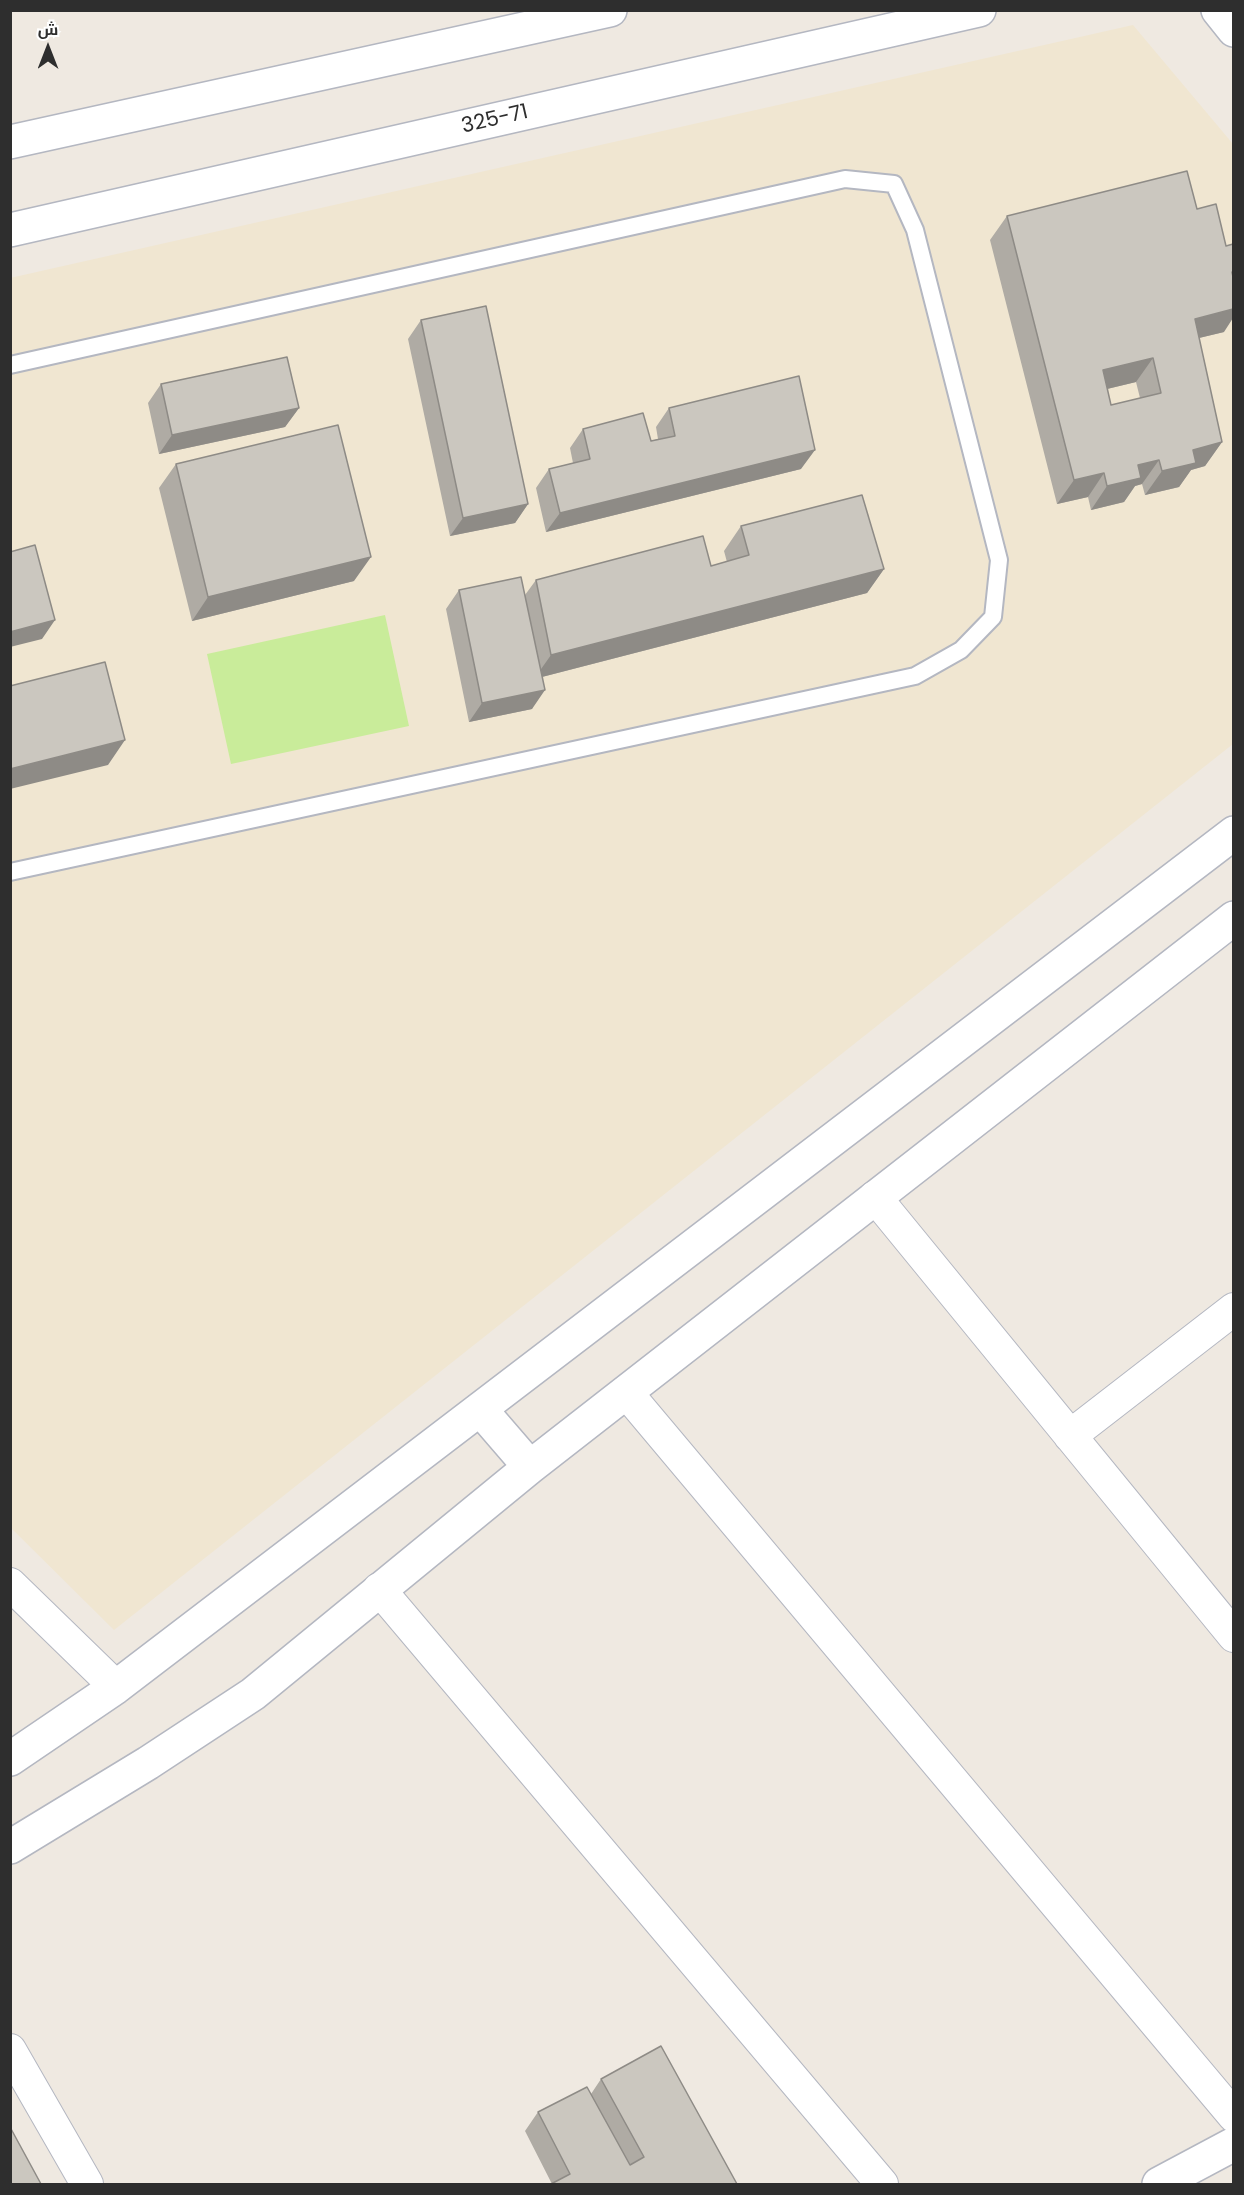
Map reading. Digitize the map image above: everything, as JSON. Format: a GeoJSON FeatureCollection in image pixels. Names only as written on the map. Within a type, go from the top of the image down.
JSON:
{"type":"FeatureCollection","features":[{"type":"Feature","properties":{"kind":"street"},"geometry":{"type":"LineString","coordinates":[[10,142],[610,10]]}},
{"type":"Feature","properties":{"kind":"street","name":"325-71"},"geometry":{"type":"LineString","coordinates":[[10,230],[979,10]]}},
{"type":"Feature","properties":{"kind":"street"},"geometry":{"type":"LineString","coordinates":[[1218,10],[1233,30]]}},
{"type":"Feature","properties":{"kind":"street"},"geometry":{"type":"LineString","coordinates":[[10,1759],[116,1687],[1233,833]]}},
{"type":"Feature","properties":{"kind":"street"},"geometry":{"type":"LineString","coordinates":[[10,1847],[148,1763],[253,1694],[530,1467],[1233,918]]}},
{"type":"Feature","properties":{"kind":"street"},"geometry":{"type":"LineString","coordinates":[[875,1197],[1233,1636]]}},
{"type":"Feature","properties":{"kind":"street"},"geometry":{"type":"LineString","coordinates":[[1070,1436],[1233,1309]]}},
{"type":"Feature","properties":{"kind":"street"},"geometry":{"type":"LineString","coordinates":[[626,1392],[1233,2116]]}},
{"type":"Feature","properties":{"kind":"street"},"geometry":{"type":"LineString","coordinates":[[480,1409],[530,1467]]}},
{"type":"Feature","properties":{"kind":"street"},"geometry":{"type":"LineString","coordinates":[[10,1584],[116,1687]]}},
{"type":"Feature","properties":{"kind":"street"},"geometry":{"type":"LineString","coordinates":[[379,1589],[882,2184]]}},
{"type":"Feature","properties":{"kind":"street"},"geometry":{"type":"LineString","coordinates":[[10,2050],[87,2184]]}},
{"type":"Feature","properties":{"kind":"street"},"geometry":{"type":"LineString","coordinates":[[1159,2184],[1233,2144]]}},
{"type":"Feature","properties":{"kind":"lane"},"geometry":{"type":"LineString","coordinates":[[10,364],[845,179],[894,184],[915,230],[999,560],[993,617],[961,650],[915,676],[10,872]]}},
{"type":"Feature","properties":{"kind":"shaded area"},"geometry":{"type":"Polygon","coordinates":[[[1133,25],[1233,144],[1233,744],[114,1630],[11,1528],[10,278],[1133,25]]]}},
{"type":"Feature","properties":{"kind":"green space"},"geometry":{"type":"Polygon","coordinates":[[[385,615],[409,726],[231,764],[207,654],[385,615]]]}},
{"type":"Feature","properties":{"kind":"building"},"geometry":{"type":"Polygon","coordinates":[[[1187,171],[1197,209],[1216,204],[1226,246],[1233,244],[1233,309],[1195,319],[1222,442],[1193,450],[1196,463],[1162,471],[1159,460],[1138,465],[1141,478],[1107,486],[1104,473],[1074,480],[1007,216],[1187,171]],[[1153,358],[1103,370],[1111,405],[1161,393],[1153,358]]]}},
{"type":"Feature","properties":{"kind":"building"},"geometry":{"type":"Polygon","coordinates":[[[486,306],[528,504],[463,518],[421,320],[486,306]]]}},
{"type":"Feature","properties":{"kind":"building"},"geometry":{"type":"Polygon","coordinates":[[[287,357],[299,408],[172,435],[161,384],[287,357]]]}},
{"type":"Feature","properties":{"kind":"building"},"geometry":{"type":"Polygon","coordinates":[[[799,376],[815,450],[560,513],[549,469],[590,459],[583,429],[643,413],[651,441],[675,436],[669,408],[799,376]]]}},
{"type":"Feature","properties":{"kind":"building"},"geometry":{"type":"Polygon","coordinates":[[[338,425],[371,557],[208,597],[176,464],[338,425]]]}},
{"type":"Feature","properties":{"kind":"building"},"geometry":{"type":"Polygon","coordinates":[[[862,495],[884,569],[551,655],[536,580],[703,536],[711,566],[749,555],[741,526],[862,495]]]}},
{"type":"Feature","properties":{"kind":"building"},"geometry":{"type":"Polygon","coordinates":[[[35,545],[55,620],[10,632],[10,552],[35,545]]]}},
{"type":"Feature","properties":{"kind":"building"},"geometry":{"type":"Polygon","coordinates":[[[521,577],[545,690],[482,703],[459,590],[521,577]]]}},
{"type":"Feature","properties":{"kind":"building"},"geometry":{"type":"Polygon","coordinates":[[[105,662],[125,740],[10,769],[10,686],[105,662]]]}},
{"type":"Feature","properties":{"kind":"building"},"geometry":{"type":"Polygon","coordinates":[[[661,2046],[737,2184],[551,2184],[570,2174],[538,2112],[587,2087],[630,2165],[644,2157],[601,2079],[661,2046]]]}},
{"type":"Feature","properties":{"kind":"building"},"geometry":{"type":"Polygon","coordinates":[[[10,2127],[41,2184],[10,2184],[10,2127]]]}}]}
